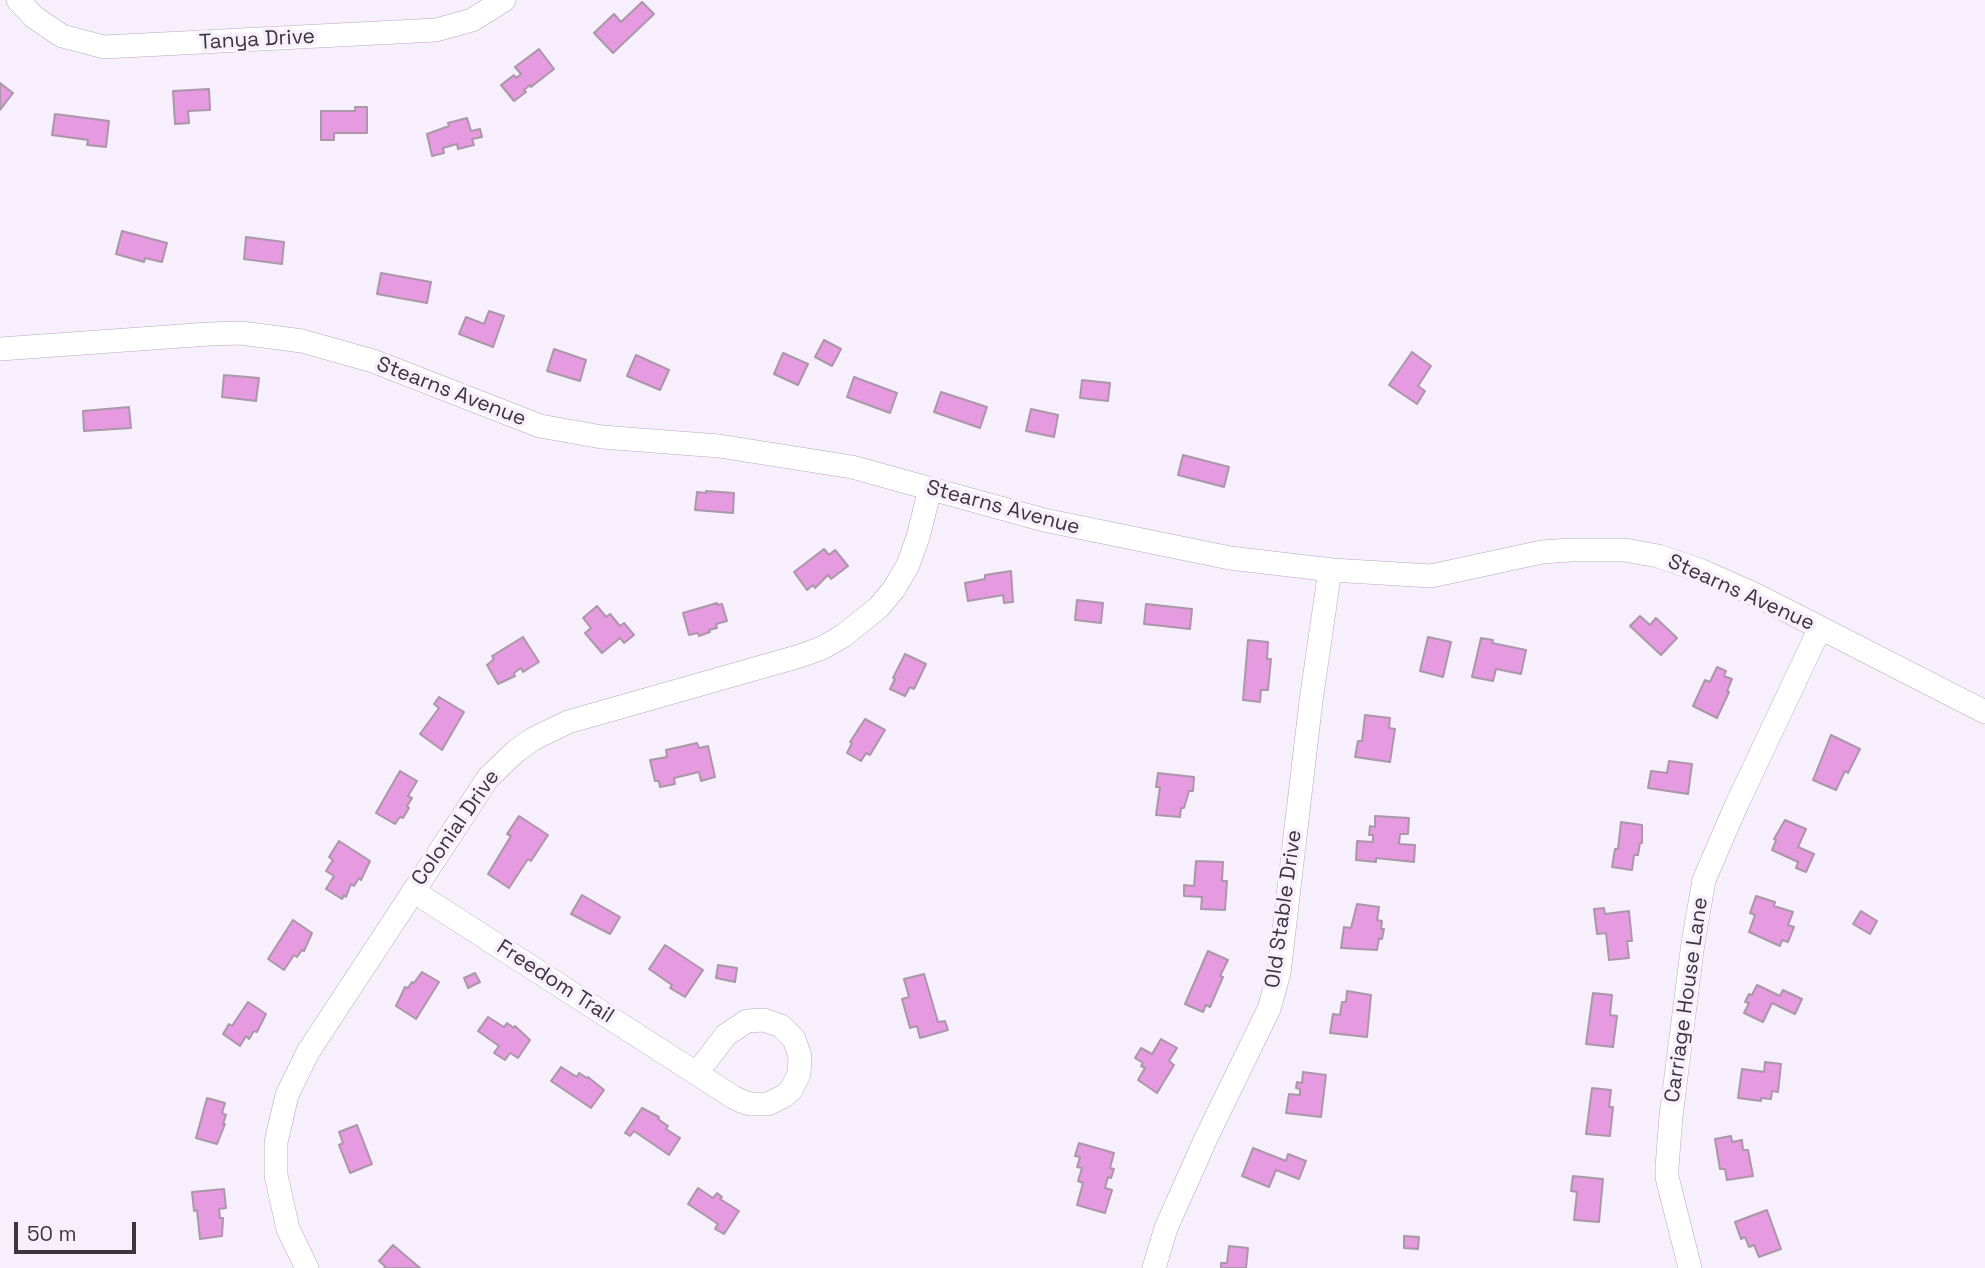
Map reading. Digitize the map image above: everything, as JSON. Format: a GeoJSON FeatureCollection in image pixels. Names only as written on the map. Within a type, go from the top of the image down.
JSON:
{"type":"FeatureCollection","features":[{"type":"Feature","properties":{"kind":"street","name":"Tanya Drive"},"geometry":{"type":"LineString","coordinates":[[18,0],[34,17],[62,36],[103,47],[436,30],[472,20],[504,0]]}},
{"type":"Feature","properties":{"kind":"street","name":"Stearns Avenue"},"geometry":{"type":"LineString","coordinates":[[0,349],[242,333],[307,342],[373,361],[540,426],[602,436],[719,446],[852,467],[1044,520],[1230,558],[1330,570],[1431,576],[1542,552],[1625,550],[1658,556],[1702,571],[1985,712]]}},
{"type":"Feature","properties":{"kind":"street","name":"Colonial Drive"},"geometry":{"type":"LineString","coordinates":[[307,1268],[288,1229],[279,1192],[276,1158],[282,1111],[293,1080],[308,1052],[488,778],[502,763],[533,739],[587,715],[822,648],[861,622],[894,589],[908,565],[930,489]]}},
{"type":"Feature","properties":{"kind":"street","name":"Old Stable Drive"},"geometry":{"type":"LineString","coordinates":[[1154,1268],[1171,1217],[1207,1136],[1258,1037],[1279,973],[1311,701],[1330,570]]}},
{"type":"Feature","properties":{"kind":"street","name":"Carriage House Lane"},"geometry":{"type":"LineString","coordinates":[[1690,1268],[1667,1177],[1667,1167],[1693,943],[1704,880],[1820,628]]}},
{"type":"Feature","properties":{"kind":"street","name":"Freedom Trail"},"geometry":{"type":"LineString","coordinates":[[413,891],[696,1073],[741,1101],[768,1104],[784,1096],[796,1082],[800,1056],[794,1039],[781,1026],[764,1020],[747,1021],[726,1035],[696,1073]]}},
{"type":"Feature","properties":{"kind":"building"},"geometry":{"type":"Polygon","coordinates":[[[642,2],[654,14],[613,53],[594,33],[614,14],[621,22],[642,2]]]}},
{"type":"Feature","properties":{"kind":"building"},"geometry":{"type":"Polygon","coordinates":[[[539,49],[554,69],[531,87],[530,85],[524,90],[526,92],[514,101],[501,85],[514,75],[516,78],[521,74],[515,67],[539,49]]]}},
{"type":"Feature","properties":{"kind":"building"},"geometry":{"type":"Polygon","coordinates":[[[0,83],[13,93],[0,110],[0,83]]]}},
{"type":"Feature","properties":{"kind":"building"},"geometry":{"type":"Polygon","coordinates":[[[209,89],[210,110],[188,111],[189,123],[175,124],[173,91],[209,89]]]}},
{"type":"Feature","properties":{"kind":"building"},"geometry":{"type":"Polygon","coordinates":[[[355,107],[367,107],[367,133],[334,133],[334,140],[321,140],[321,111],[355,111],[355,107]]]}},
{"type":"Feature","properties":{"kind":"building"},"geometry":{"type":"Polygon","coordinates":[[[55,114],[109,121],[106,147],[87,145],[88,140],[52,135],[55,114]]]}},
{"type":"Feature","properties":{"kind":"building"},"geometry":{"type":"Polygon","coordinates":[[[467,118],[471,131],[480,129],[482,137],[472,139],[474,145],[458,149],[457,144],[443,148],[444,153],[432,156],[427,134],[449,126],[448,123],[467,118]]]}},
{"type":"Feature","properties":{"kind":"building"},"geometry":{"type":"Polygon","coordinates":[[[122,231],[167,243],[162,262],[145,258],[144,262],[116,254],[122,231]]]}},
{"type":"Feature","properties":{"kind":"building"},"geometry":{"type":"Polygon","coordinates":[[[246,237],[284,242],[282,264],[244,259],[246,237]]]}},
{"type":"Feature","properties":{"kind":"building"},"geometry":{"type":"Polygon","coordinates":[[[381,273],[431,282],[427,303],[377,294],[381,273]]]}},
{"type":"Feature","properties":{"kind":"building"},"geometry":{"type":"Polygon","coordinates":[[[489,311],[504,316],[493,347],[459,334],[466,317],[484,324],[489,311]]]}},
{"type":"Feature","properties":{"kind":"building"},"geometry":{"type":"Polygon","coordinates":[[[824,340],[841,349],[832,366],[815,357],[824,340]]]}},
{"type":"Feature","properties":{"kind":"building"},"geometry":{"type":"Polygon","coordinates":[[[554,349],[586,360],[580,381],[547,371],[554,349]]]}},
{"type":"Feature","properties":{"kind":"building"},"geometry":{"type":"Polygon","coordinates":[[[1412,352],[1431,366],[1418,386],[1425,391],[1417,404],[1389,385],[1412,352]]]}},
{"type":"Feature","properties":{"kind":"building"},"geometry":{"type":"Polygon","coordinates":[[[783,353],[808,364],[798,385],[774,374],[783,353]]]}},
{"type":"Feature","properties":{"kind":"building"},"geometry":{"type":"Polygon","coordinates":[[[636,355],[669,370],[660,390],[627,376],[636,355]]]}},
{"type":"Feature","properties":{"kind":"building"},"geometry":{"type":"Polygon","coordinates":[[[224,375],[259,378],[256,401],[222,397],[224,375]]]}},
{"type":"Feature","properties":{"kind":"building"},"geometry":{"type":"Polygon","coordinates":[[[854,377],[897,393],[890,413],[847,397],[854,377]]]}},
{"type":"Feature","properties":{"kind":"building"},"geometry":{"type":"Polygon","coordinates":[[[1082,380],[1110,383],[1108,401],[1080,398],[1082,380]]]}},
{"type":"Feature","properties":{"kind":"building"},"geometry":{"type":"Polygon","coordinates":[[[941,392],[987,407],[980,428],[934,412],[941,392]]]}},
{"type":"Feature","properties":{"kind":"building"},"geometry":{"type":"Polygon","coordinates":[[[129,407],[131,428],[84,431],[83,411],[129,407]]]}},
{"type":"Feature","properties":{"kind":"building"},"geometry":{"type":"Polygon","coordinates":[[[1031,409],[1058,415],[1054,437],[1026,431],[1031,409]]]}},
{"type":"Feature","properties":{"kind":"building"},"geometry":{"type":"Polygon","coordinates":[[[1183,455],[1229,467],[1224,487],[1178,475],[1183,455]]]}},
{"type":"Feature","properties":{"kind":"building"},"geometry":{"type":"Polygon","coordinates":[[[697,492],[734,493],[733,513],[695,510],[697,492]]]}},
{"type":"Feature","properties":{"kind":"building"},"geometry":{"type":"Polygon","coordinates":[[[824,549],[829,555],[835,550],[848,566],[831,579],[828,575],[815,588],[813,585],[807,590],[794,572],[824,549]]]}},
{"type":"Feature","properties":{"kind":"building"},"geometry":{"type":"Polygon","coordinates":[[[1011,571],[1013,602],[1004,603],[1003,595],[968,601],[965,583],[985,579],[985,575],[1011,571]]]}},
{"type":"Feature","properties":{"kind":"building"},"geometry":{"type":"Polygon","coordinates":[[[1077,600],[1103,603],[1101,623],[1075,620],[1077,600]]]}},
{"type":"Feature","properties":{"kind":"building"},"geometry":{"type":"Polygon","coordinates":[[[722,604],[727,621],[716,624],[717,628],[709,630],[710,632],[699,636],[698,633],[689,635],[683,613],[722,604]]]}},
{"type":"Feature","properties":{"kind":"building"},"geometry":{"type":"Polygon","coordinates":[[[1146,604],[1192,609],[1190,629],[1144,624],[1146,604]]]}},
{"type":"Feature","properties":{"kind":"building"},"geometry":{"type":"Polygon","coordinates":[[[597,606],[606,617],[610,614],[620,626],[624,623],[634,635],[624,643],[620,638],[602,653],[585,633],[591,628],[583,618],[597,606]]]}},
{"type":"Feature","properties":{"kind":"building"},"geometry":{"type":"Polygon","coordinates":[[[1640,616],[1650,625],[1656,618],[1677,638],[1661,655],[1630,626],[1640,616]]]}},
{"type":"Feature","properties":{"kind":"building"},"geometry":{"type":"Polygon","coordinates":[[[523,637],[539,662],[523,672],[521,668],[514,673],[515,676],[498,684],[487,665],[494,659],[492,656],[523,637]]]}},
{"type":"Feature","properties":{"kind":"building"},"geometry":{"type":"Polygon","coordinates":[[[1428,637],[1451,642],[1443,677],[1420,671],[1428,637]]]}},
{"type":"Feature","properties":{"kind":"building"},"geometry":{"type":"Polygon","coordinates":[[[1481,638],[1526,650],[1521,674],[1496,669],[1493,681],[1472,677],[1481,638]]]}},
{"type":"Feature","properties":{"kind":"building"},"geometry":{"type":"Polygon","coordinates":[[[1248,640],[1268,642],[1267,659],[1271,659],[1268,690],[1261,690],[1260,702],[1243,700],[1248,640]]]}},
{"type":"Feature","properties":{"kind":"building"},"geometry":{"type":"Polygon","coordinates":[[[905,654],[926,664],[914,689],[910,687],[905,696],[890,689],[905,654]]]}},
{"type":"Feature","properties":{"kind":"building"},"geometry":{"type":"Polygon","coordinates":[[[1717,667],[1726,671],[1724,676],[1732,679],[1717,718],[1693,706],[1705,680],[1710,682],[1717,667]]]}},
{"type":"Feature","properties":{"kind":"building"},"geometry":{"type":"Polygon","coordinates":[[[439,697],[464,712],[442,750],[420,734],[439,708],[434,704],[439,697]]]}},
{"type":"Feature","properties":{"kind":"building"},"geometry":{"type":"Polygon","coordinates":[[[1365,715],[1390,718],[1389,728],[1395,729],[1390,762],[1355,757],[1358,741],[1362,741],[1365,715]]]}},
{"type":"Feature","properties":{"kind":"building"},"geometry":{"type":"Polygon","coordinates":[[[865,719],[885,730],[870,755],[866,753],[861,761],[847,753],[852,743],[850,742],[865,719]]]}},
{"type":"Feature","properties":{"kind":"building"},"geometry":{"type":"Polygon","coordinates":[[[1831,735],[1860,749],[1836,790],[1813,780],[1831,735]]]}},
{"type":"Feature","properties":{"kind":"building"},"geometry":{"type":"Polygon","coordinates":[[[697,743],[699,748],[708,746],[715,777],[701,781],[699,772],[674,778],[675,784],[660,787],[659,781],[655,781],[650,760],[667,757],[666,750],[697,743]]]}},
{"type":"Feature","properties":{"kind":"building"},"geometry":{"type":"Polygon","coordinates":[[[1669,761],[1692,764],[1688,794],[1648,788],[1651,771],[1667,773],[1669,761]]]}},
{"type":"Feature","properties":{"kind":"building"},"geometry":{"type":"Polygon","coordinates":[[[400,771],[417,781],[408,796],[412,798],[407,806],[409,808],[395,824],[376,813],[400,771]]]}},
{"type":"Feature","properties":{"kind":"building"},"geometry":{"type":"Polygon","coordinates":[[[1158,773],[1194,777],[1193,791],[1189,791],[1180,817],[1156,815],[1160,787],[1156,787],[1158,773]]]}},
{"type":"Feature","properties":{"kind":"building"},"geometry":{"type":"Polygon","coordinates":[[[519,816],[548,835],[509,888],[488,874],[511,836],[507,834],[519,816]]]}},
{"type":"Feature","properties":{"kind":"building"},"geometry":{"type":"Polygon","coordinates":[[[1375,816],[1409,818],[1408,834],[1400,834],[1399,844],[1415,845],[1414,862],[1376,858],[1376,862],[1356,860],[1357,841],[1373,842],[1373,835],[1369,835],[1370,826],[1375,827],[1375,816]]]}},
{"type":"Feature","properties":{"kind":"building"},"geometry":{"type":"Polygon","coordinates":[[[1785,820],[1806,829],[1798,847],[1814,854],[1806,872],[1796,868],[1798,862],[1772,850],[1776,840],[1774,839],[1785,820]]]}},
{"type":"Feature","properties":{"kind":"building"},"geometry":{"type":"Polygon","coordinates":[[[1621,822],[1642,825],[1642,843],[1638,855],[1634,855],[1632,870],[1612,867],[1615,849],[1618,849],[1621,822]]]}},
{"type":"Feature","properties":{"kind":"building"},"geometry":{"type":"Polygon","coordinates":[[[339,841],[370,861],[361,880],[359,878],[354,886],[351,884],[346,897],[344,895],[342,899],[326,889],[334,876],[326,871],[333,860],[329,857],[339,841]]]}},
{"type":"Feature","properties":{"kind":"building"},"geometry":{"type":"Polygon","coordinates":[[[1196,861],[1223,862],[1222,881],[1227,881],[1225,910],[1201,909],[1202,897],[1184,896],[1184,885],[1194,886],[1196,861]]]}},
{"type":"Feature","properties":{"kind":"building"},"geometry":{"type":"Polygon","coordinates":[[[582,895],[620,917],[610,934],[571,914],[582,895]]]}},
{"type":"Feature","properties":{"kind":"building"},"geometry":{"type":"Polygon","coordinates":[[[1756,896],[1793,912],[1788,925],[1794,927],[1788,942],[1782,940],[1780,946],[1749,932],[1755,915],[1750,913],[1756,896]]]}},
{"type":"Feature","properties":{"kind":"building"},"geometry":{"type":"Polygon","coordinates":[[[1357,904],[1379,907],[1377,920],[1382,921],[1381,929],[1384,929],[1377,950],[1341,948],[1344,927],[1351,928],[1357,904]]]}},
{"type":"Feature","properties":{"kind":"building"},"geometry":{"type":"Polygon","coordinates":[[[1604,908],[1605,914],[1629,911],[1632,941],[1627,941],[1629,958],[1609,960],[1606,933],[1597,934],[1594,909],[1604,908]]]}},
{"type":"Feature","properties":{"kind":"building"},"geometry":{"type":"Polygon","coordinates":[[[1861,911],[1877,921],[1870,934],[1853,924],[1861,911]]]}},
{"type":"Feature","properties":{"kind":"building"},"geometry":{"type":"Polygon","coordinates":[[[293,920],[312,933],[304,951],[297,957],[294,955],[284,970],[268,959],[293,920]]]}},
{"type":"Feature","properties":{"kind":"building"},"geometry":{"type":"Polygon","coordinates":[[[665,945],[703,970],[685,997],[670,988],[672,985],[649,969],[665,945]]]}},
{"type":"Feature","properties":{"kind":"building"},"geometry":{"type":"Polygon","coordinates":[[[1208,951],[1228,960],[1210,1007],[1206,1005],[1203,1012],[1185,1004],[1208,951]]]}},
{"type":"Feature","properties":{"kind":"building"},"geometry":{"type":"Polygon","coordinates":[[[718,965],[737,968],[735,982],[716,978],[718,965]]]}},
{"type":"Feature","properties":{"kind":"building"},"geometry":{"type":"Polygon","coordinates":[[[422,972],[439,982],[416,1019],[396,1006],[405,987],[408,988],[414,983],[422,972]]]}},
{"type":"Feature","properties":{"kind":"building"},"geometry":{"type":"Polygon","coordinates":[[[475,973],[480,982],[468,988],[464,978],[475,973]]]}},
{"type":"Feature","properties":{"kind":"building"},"geometry":{"type":"Polygon","coordinates":[[[924,974],[938,1022],[945,1021],[948,1030],[920,1038],[917,1026],[910,1028],[902,999],[909,997],[904,979],[924,974]]]}},
{"type":"Feature","properties":{"kind":"building"},"geometry":{"type":"Polygon","coordinates":[[[1757,985],[1780,996],[1783,990],[1802,999],[1795,1014],[1772,1003],[1763,1022],[1744,1013],[1749,1003],[1745,1002],[1757,985]]]}},
{"type":"Feature","properties":{"kind":"building"},"geometry":{"type":"Polygon","coordinates":[[[1347,991],[1371,995],[1367,1037],[1330,1033],[1333,1014],[1340,1015],[1342,1002],[1346,1002],[1347,991]]]}},
{"type":"Feature","properties":{"kind":"building"},"geometry":{"type":"Polygon","coordinates":[[[1593,993],[1612,995],[1610,1015],[1617,1016],[1613,1047],[1586,1044],[1593,993]]]}},
{"type":"Feature","properties":{"kind":"building"},"geometry":{"type":"Polygon","coordinates":[[[248,1002],[266,1014],[257,1032],[254,1031],[249,1039],[246,1036],[240,1046],[223,1034],[229,1024],[232,1026],[248,1002]]]}},
{"type":"Feature","properties":{"kind":"building"},"geometry":{"type":"Polygon","coordinates":[[[488,1017],[504,1027],[507,1023],[514,1028],[515,1026],[530,1040],[518,1058],[510,1053],[505,1060],[494,1053],[499,1046],[478,1031],[488,1017]]]}},
{"type":"Feature","properties":{"kind":"building"},"geometry":{"type":"Polygon","coordinates":[[[1161,1039],[1177,1048],[1169,1061],[1174,1065],[1157,1093],[1138,1080],[1145,1068],[1141,1066],[1143,1063],[1135,1058],[1141,1048],[1152,1054],[1161,1039]]]}},
{"type":"Feature","properties":{"kind":"building"},"geometry":{"type":"Polygon","coordinates":[[[1765,1062],[1781,1064],[1778,1092],[1772,1091],[1771,1099],[1761,1098],[1761,1101],[1738,1098],[1742,1069],[1764,1072],[1765,1062]]]}},
{"type":"Feature","properties":{"kind":"building"},"geometry":{"type":"Polygon","coordinates":[[[561,1067],[577,1077],[579,1073],[588,1077],[604,1090],[591,1108],[551,1081],[561,1067]]]}},
{"type":"Feature","properties":{"kind":"building"},"geometry":{"type":"Polygon","coordinates":[[[1303,1072],[1326,1075],[1321,1117],[1286,1113],[1289,1094],[1300,1095],[1300,1089],[1296,1088],[1297,1082],[1302,1083],[1303,1072]]]}},
{"type":"Feature","properties":{"kind":"building"},"geometry":{"type":"Polygon","coordinates":[[[1592,1088],[1611,1090],[1609,1107],[1613,1107],[1610,1136],[1586,1134],[1592,1088]]]}},
{"type":"Feature","properties":{"kind":"building"},"geometry":{"type":"Polygon","coordinates":[[[207,1098],[225,1103],[222,1113],[226,1115],[225,1124],[217,1144],[196,1138],[207,1098]]]}},
{"type":"Feature","properties":{"kind":"building"},"geometry":{"type":"Polygon","coordinates":[[[642,1108],[659,1117],[658,1119],[668,1126],[666,1129],[680,1138],[669,1155],[634,1131],[630,1136],[625,1133],[642,1108]]]}},
{"type":"Feature","properties":{"kind":"building"},"geometry":{"type":"Polygon","coordinates":[[[357,1125],[372,1164],[350,1173],[339,1145],[343,1143],[339,1132],[357,1125]]]}},
{"type":"Feature","properties":{"kind":"building"},"geometry":{"type":"Polygon","coordinates":[[[1731,1136],[1732,1142],[1742,1140],[1743,1150],[1748,1150],[1753,1176],[1727,1180],[1725,1169],[1720,1169],[1715,1139],[1731,1136]]]}},
{"type":"Feature","properties":{"kind":"building"},"geometry":{"type":"Polygon","coordinates":[[[1079,1143],[1114,1153],[1110,1168],[1114,1169],[1105,1188],[1112,1190],[1105,1213],[1077,1205],[1083,1183],[1078,1181],[1082,1168],[1077,1167],[1080,1157],[1075,1156],[1079,1143]]]}},
{"type":"Feature","properties":{"kind":"building"},"geometry":{"type":"Polygon","coordinates":[[[1253,1148],[1286,1161],[1288,1154],[1306,1161],[1299,1179],[1276,1170],[1269,1187],[1242,1176],[1253,1148]]]}},
{"type":"Feature","properties":{"kind":"building"},"geometry":{"type":"Polygon","coordinates":[[[1573,1176],[1603,1179],[1599,1222],[1574,1220],[1577,1192],[1571,1191],[1573,1176]]]}},
{"type":"Feature","properties":{"kind":"building"},"geometry":{"type":"Polygon","coordinates":[[[698,1188],[713,1198],[717,1193],[722,1197],[720,1199],[739,1211],[724,1234],[715,1229],[718,1224],[688,1204],[698,1188]]]}},
{"type":"Feature","properties":{"kind":"building"},"geometry":{"type":"Polygon","coordinates":[[[224,1189],[226,1208],[219,1209],[220,1218],[223,1218],[222,1236],[200,1239],[192,1192],[224,1189]]]}},
{"type":"Feature","properties":{"kind":"building"},"geometry":{"type":"Polygon","coordinates":[[[1767,1210],[1781,1249],[1759,1257],[1754,1245],[1749,1247],[1745,1237],[1741,1239],[1735,1222],[1767,1210]]]}},
{"type":"Feature","properties":{"kind":"building"},"geometry":{"type":"Polygon","coordinates":[[[1404,1236],[1419,1237],[1418,1249],[1404,1248],[1404,1236]]]}},
{"type":"Feature","properties":{"kind":"building"},"geometry":{"type":"Polygon","coordinates":[[[393,1245],[420,1268],[384,1268],[386,1267],[379,1261],[393,1245]]]}},
{"type":"Feature","properties":{"kind":"building"},"geometry":{"type":"Polygon","coordinates":[[[1229,1246],[1248,1248],[1246,1268],[1221,1268],[1221,1263],[1227,1263],[1229,1246]]]}}]}
